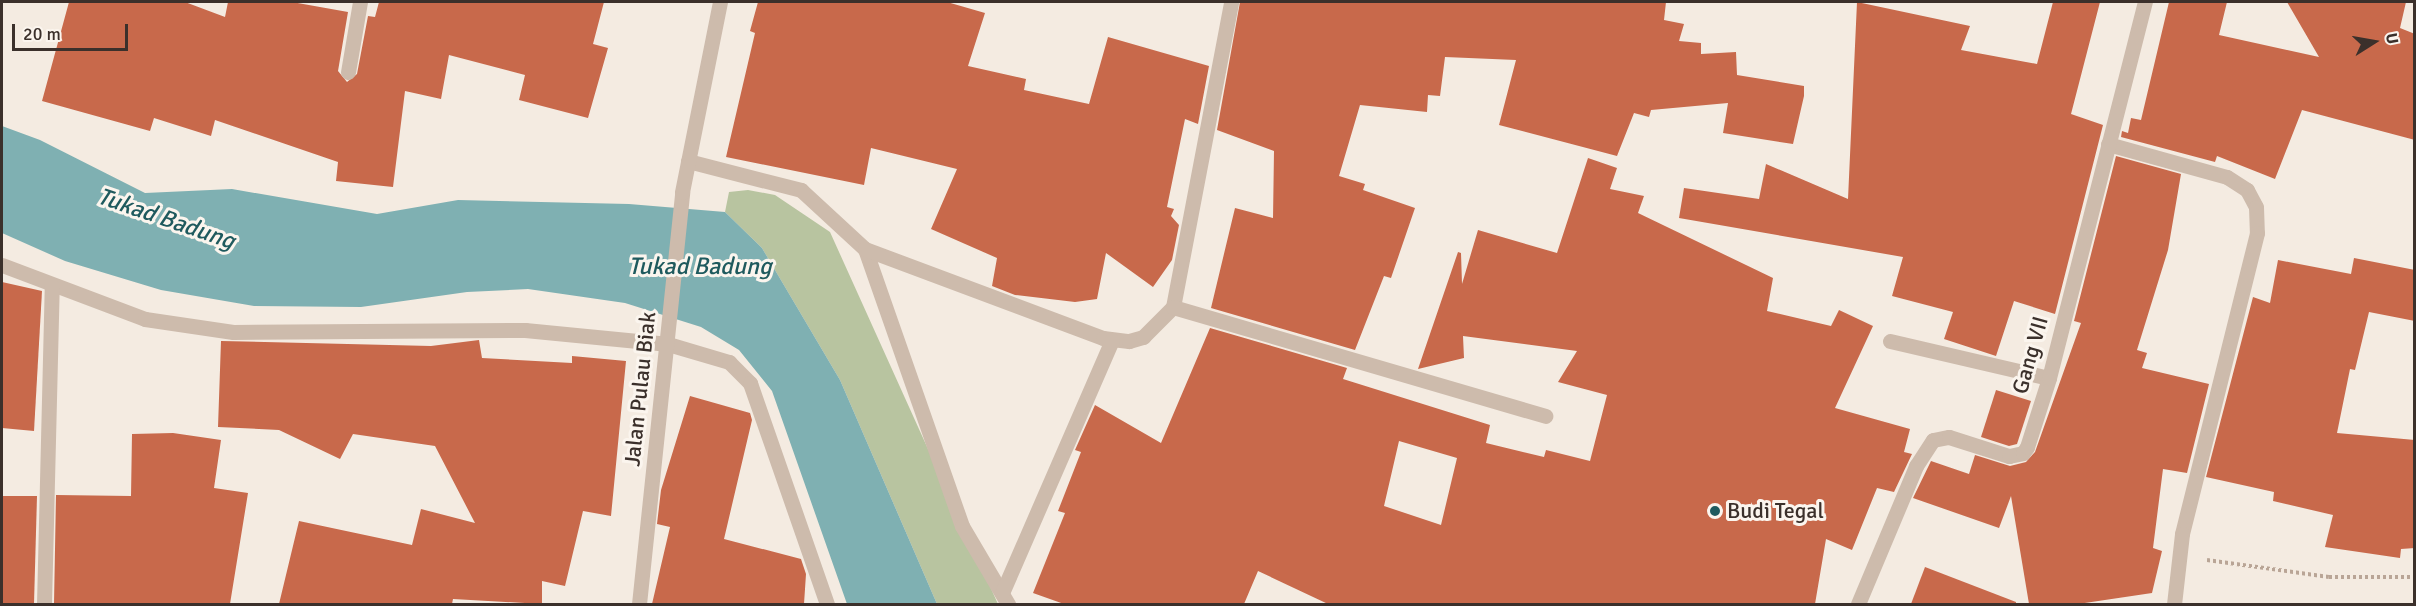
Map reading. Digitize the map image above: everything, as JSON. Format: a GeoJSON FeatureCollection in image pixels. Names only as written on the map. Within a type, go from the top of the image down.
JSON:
{"type":"FeatureCollection","features":[{"type":"Feature","properties":{"kind":"street"},"geometry":{"type":"LineString","coordinates":[[348,72],[360,2]]}},
{"type":"Feature","properties":{"kind":"street","name":"Jalan Pulau Biak"},"geometry":{"type":"LineString","coordinates":[[639,604],[670,328],[681,192],[720,2]]}},
{"type":"Feature","properties":{"kind":"street"},"geometry":{"type":"LineString","coordinates":[[688,161],[801,190],[865,249],[1112,340],[1143,337],[1173,307],[1231,2]]}},
{"type":"Feature","properties":{"kind":"street","name":"Gang VII"},"geometry":{"type":"LineString","coordinates":[[1858,604],[1923,452],[1941,436],[2009,456],[2023,453],[2049,378],[2145,2]]}},
{"type":"Feature","properties":{"kind":"street"},"geometry":{"type":"LineString","coordinates":[[2108,144],[2227,177],[2247,190],[2256,207],[2257,233],[2206,429],[2180,557],[2174,604]]}},
{"type":"Feature","properties":{"kind":"street"},"geometry":{"type":"LineString","coordinates":[[865,249],[962,526],[1005,598]]}},
{"type":"Feature","properties":{"kind":"street"},"geometry":{"type":"LineString","coordinates":[[2,265],[52,286],[146,319],[233,332],[525,330],[668,344],[729,362],[750,383],[828,604]]}},
{"type":"Feature","properties":{"kind":"street"},"geometry":{"type":"LineString","coordinates":[[44,604],[52,286]]}},
{"type":"Feature","properties":{"kind":"street"},"geometry":{"type":"LineString","coordinates":[[1173,307],[1545,416]]}},
{"type":"Feature","properties":{"kind":"street"},"geometry":{"type":"LineString","coordinates":[[1005,598],[1112,340]]}},
{"type":"Feature","properties":{"kind":"street"},"geometry":{"type":"LineString","coordinates":[[1890,341],[2049,378]]}},
{"type":"Feature","properties":{"kind":"path"},"geometry":{"type":"LineString","coordinates":[[2180,557],[2329,577],[2415,578]]}},
{"type":"Feature","properties":{"kind":"green space"},"geometry":{"type":"Polygon","coordinates":[[[748,190],[775,195],[830,232],[998,604],[937,604],[840,380],[762,248],[725,212],[729,192],[748,190]]]}},
{"type":"Feature","properties":{"kind":"water","name":"Tukad Badung"},"geometry":{"type":"Polygon","coordinates":[[[2,126],[40,140],[145,193],[232,189],[377,214],[458,200],[629,204],[725,212],[762,248],[840,380],[937,604],[847,604],[772,391],[739,350],[701,327],[625,303],[528,289],[467,292],[361,307],[254,306],[161,290],[65,261],[2,233],[2,126]]]}},
{"type":"Feature","properties":{"kind":"building"},"geometry":{"type":"Polygon","coordinates":[[[69,2],[185,2],[225,17],[228,2],[292,2],[348,12],[338,71],[347,82],[357,74],[368,16],[375,17],[379,2],[604,2],[593,44],[608,48],[588,118],[519,100],[525,75],[449,55],[441,99],[405,91],[393,187],[336,181],[338,162],[215,120],[211,136],[154,118],[150,131],[42,101],[69,2]]]}},
{"type":"Feature","properties":{"kind":"building"},"geometry":{"type":"Polygon","coordinates":[[[758,2],[947,2],[985,13],[968,66],[1026,79],[1024,90],[1089,104],[1108,37],[1209,66],[1198,124],[1185,119],[1167,207],[1174,209],[1171,216],[1179,225],[1172,260],[1153,287],[1106,253],[1097,299],[1075,302],[1015,295],[992,286],[997,258],[931,229],[957,169],[871,148],[864,185],[726,157],[755,33],[750,31],[758,2]]]}},
{"type":"Feature","properties":{"kind":"building"},"geometry":{"type":"Polygon","coordinates":[[[1240,2],[1666,2],[1664,20],[1684,24],[1679,41],[1701,43],[1701,54],[1736,52],[1737,75],[1804,86],[1804,96],[1793,144],[1723,133],[1728,103],[1651,110],[1649,117],[1634,113],[1617,156],[1499,125],[1516,60],[1445,57],[1440,96],[1428,95],[1427,112],[1360,105],[1339,176],[1365,184],[1363,190],[1415,208],[1391,278],[1384,276],[1355,350],[1211,308],[1235,208],[1273,218],[1274,151],[1217,130],[1240,2]]]}},
{"type":"Feature","properties":{"kind":"building"},"geometry":{"type":"Polygon","coordinates":[[[1857,2],[1970,26],[1961,50],[2037,64],[2053,2],[2100,2],[2071,114],[2103,125],[2055,314],[2014,301],[1996,356],[1944,339],[1953,312],[1892,296],[1903,257],[1679,218],[1684,188],[1759,199],[1766,164],[1848,199],[1857,2]]]}},
{"type":"Feature","properties":{"kind":"building"},"geometry":{"type":"Polygon","coordinates":[[[2169,2],[2227,2],[2219,35],[2319,57],[2287,2],[2406,2],[2400,28],[2415,34],[2415,140],[2302,110],[2275,179],[2217,156],[2215,162],[2121,137],[2122,131],[2128,133],[2131,118],[2141,120],[2169,2]]]}},
{"type":"Feature","properties":{"kind":"building"},"geometry":{"type":"Polygon","coordinates":[[[2116,156],[2181,174],[2168,250],[2137,350],[2147,353],[2142,368],[2209,384],[2187,473],[2163,469],[2153,548],[2162,551],[2152,593],[2078,604],[2029,604],[2011,496],[1999,528],[1913,498],[1931,461],[1969,474],[1975,455],[2010,466],[2026,462],[2035,452],[2081,323],[2074,321],[2116,156]]]}},
{"type":"Feature","properties":{"kind":"building"},"geometry":{"type":"Polygon","coordinates":[[[1588,158],[1617,168],[1610,189],[1644,196],[1638,213],[1773,278],[1767,311],[1831,326],[1839,310],[1873,326],[1835,408],[1910,429],[1904,452],[1912,454],[1894,492],[1877,488],[1852,550],[1826,539],[1815,604],[1328,604],[1258,571],[1244,604],[1064,604],[1033,593],[1065,513],[1058,511],[1081,452],[1075,450],[1095,405],[1161,443],[1210,328],[1347,368],[1343,379],[1490,425],[1486,443],[1544,457],[1546,450],[1590,461],[1607,395],[1558,382],[1577,351],[1463,336],[1464,358],[1418,369],[1458,252],[1461,253],[1462,284],[1478,230],[1557,253],[1588,158]],[[1399,441],[1384,506],[1441,525],[1457,458],[1399,441]]]}},
{"type":"Feature","properties":{"kind":"building"},"geometry":{"type":"Polygon","coordinates":[[[2354,258],[2415,270],[2415,321],[2369,312],[2355,370],[2350,369],[2337,433],[2415,440],[2415,548],[2401,549],[2400,558],[2325,547],[2333,515],[2273,501],[2274,492],[2206,477],[2253,297],[2270,303],[2278,260],[2351,274],[2354,258]]]}},
{"type":"Feature","properties":{"kind":"building"},"geometry":{"type":"Polygon","coordinates":[[[2,282],[42,291],[34,431],[2,428],[2,282]]]}},
{"type":"Feature","properties":{"kind":"building"},"geometry":{"type":"Polygon","coordinates":[[[479,340],[482,358],[572,363],[572,356],[626,361],[611,516],[583,511],[565,586],[542,581],[542,604],[453,599],[452,604],[279,604],[299,521],[412,545],[421,509],[475,523],[435,446],[353,434],[340,459],[279,430],[218,427],[221,341],[431,346],[479,340]]]}},
{"type":"Feature","properties":{"kind":"building"},"geometry":{"type":"Polygon","coordinates":[[[1996,390],[2031,401],[2017,444],[2009,446],[1981,437],[1996,390]]]}},
{"type":"Feature","properties":{"kind":"building"},"geometry":{"type":"Polygon","coordinates":[[[690,396],[750,413],[752,420],[724,539],[801,559],[806,574],[804,604],[652,604],[670,527],[657,524],[661,490],[690,396]]]}},
{"type":"Feature","properties":{"kind":"building"},"geometry":{"type":"Polygon","coordinates":[[[173,433],[221,440],[214,488],[248,493],[230,604],[54,604],[56,495],[131,496],[132,434],[173,433]]]}},
{"type":"Feature","properties":{"kind":"building"},"geometry":{"type":"Polygon","coordinates":[[[2,496],[37,496],[34,604],[2,604],[2,496]]]}},
{"type":"Feature","properties":{"kind":"building"},"geometry":{"type":"Polygon","coordinates":[[[1925,567],[2016,602],[2016,604],[1911,604],[1925,567]]]}},
{"type":"Feature","properties":{"kind":"place","name":"Budi Tegal"},"geometry":{"type":"Point","coordinates":[1715,511]}}]}
